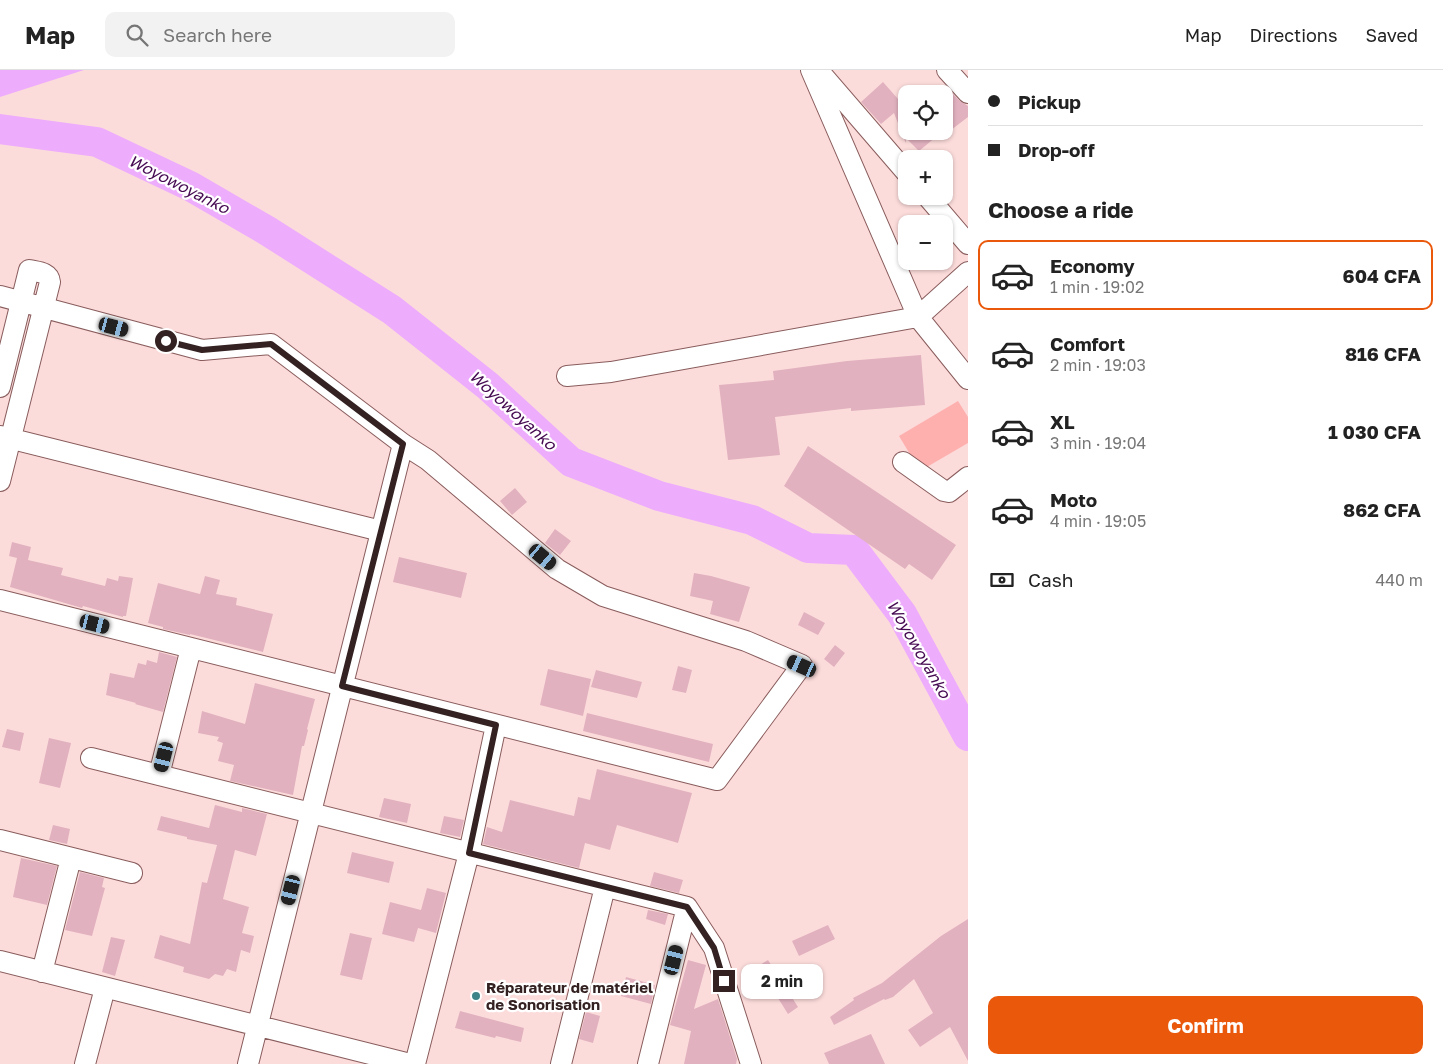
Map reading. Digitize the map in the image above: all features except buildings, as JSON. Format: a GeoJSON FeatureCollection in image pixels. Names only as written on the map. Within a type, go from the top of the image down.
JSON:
{"type":"FeatureCollection","features":[{"type":"Feature","properties":{"kind":"street"},"geometry":{"type":"LineString","coordinates":[[810,70],[918,317],[968,379]]}},
{"type":"Feature","properties":{"kind":"street"},"geometry":{"type":"LineString","coordinates":[[818,70],[898,163]]}},
{"type":"Feature","properties":{"kind":"street"},"geometry":{"type":"LineString","coordinates":[[947,70],[968,93]]}},
{"type":"Feature","properties":{"kind":"street"},"geometry":{"type":"LineString","coordinates":[[935,205],[968,244]]}},
{"type":"Feature","properties":{"kind":"street"},"geometry":{"type":"LineString","coordinates":[[0,387],[30,270],[47,274],[50,282],[5,437],[0,481]]}},
{"type":"Feature","properties":{"kind":"street"},"geometry":{"type":"LineString","coordinates":[[567,376],[611,372],[918,317],[968,272]]}},
{"type":"Feature","properties":{"kind":"street"},"geometry":{"type":"LineString","coordinates":[[0,296],[202,350],[271,344],[403,444],[428,460],[557,569],[603,596],[746,641],[802,666],[717,780],[0,600]]}},
{"type":"Feature","properties":{"kind":"street"},"geometry":{"type":"LineString","coordinates":[[5,437],[381,531]]}},
{"type":"Feature","properties":{"kind":"street"},"geometry":{"type":"LineString","coordinates":[[248,1064],[403,444]]}},
{"type":"Feature","properties":{"kind":"street"},"geometry":{"type":"LineString","coordinates":[[903,462],[944,491],[949,492],[968,477]]}},
{"type":"Feature","properties":{"kind":"street"},"geometry":{"type":"LineString","coordinates":[[159,775],[191,648]]}},
{"type":"Feature","properties":{"kind":"street"},"geometry":{"type":"LineString","coordinates":[[415,1064],[469,853],[496,725]]}},
{"type":"Feature","properties":{"kind":"street"},"geometry":{"type":"LineString","coordinates":[[91,758],[687,907],[714,948],[751,1064]]}},
{"type":"Feature","properties":{"kind":"street"},"geometry":{"type":"LineString","coordinates":[[0,840],[132,873]]}},
{"type":"Feature","properties":{"kind":"street"},"geometry":{"type":"LineString","coordinates":[[42,972],[72,858]]}},
{"type":"Feature","properties":{"kind":"street"},"geometry":{"type":"LineString","coordinates":[[561,1064],[605,887]]}},
{"type":"Feature","properties":{"kind":"street"},"geometry":{"type":"LineString","coordinates":[[648,1064],[687,907]]}},
{"type":"Feature","properties":{"kind":"street"},"geometry":{"type":"LineString","coordinates":[[0,961],[410,1064]]}},
{"type":"Feature","properties":{"kind":"street"},"geometry":{"type":"LineString","coordinates":[[86,1064],[105,988]]}},
{"type":"Feature","properties":{"kind":"shaded area"},"geometry":{"type":"Polygon","coordinates":[[[0,70],[84,70],[0,97],[0,70]]]}},
{"type":"Feature","properties":{"kind":"shaded area"},"geometry":{"type":"Polygon","coordinates":[[[958,401],[968,417],[968,443],[920,471],[899,436],[958,401]]]}},
{"type":"Feature","properties":{"kind":"waterway","name":"Woyowoyanko"},"geometry":{"type":"LineString","coordinates":[[0,129],[97,142],[190,186],[266,230],[392,310],[488,386],[571,462],[659,496],[752,520],[808,548],[854,550],[902,614],[968,736]]}},
{"type":"Feature","properties":{"kind":"place","name":"Réparateur de matériel de Sonorisation"},"geometry":{"type":"Point","coordinates":[476,996]}},
{"type":"Feature","properties":{"kind":"route"},"geometry":{"type":"LineString","coordinates":[[166,341],[202,350],[271,344],[403,444],[342,686],[496,725],[469,853],[687,907],[714,948],[724,981]]}}]}
